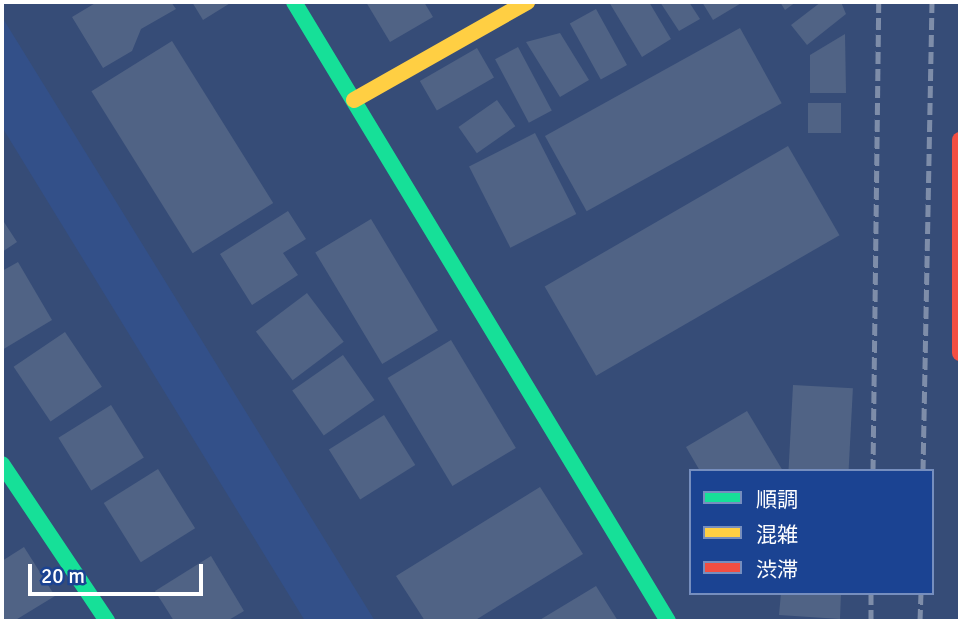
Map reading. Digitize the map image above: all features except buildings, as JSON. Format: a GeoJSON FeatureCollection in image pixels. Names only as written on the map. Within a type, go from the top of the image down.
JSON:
{"type":"FeatureCollection","features":[{"type":"Feature","properties":{"kind":"street"},"geometry":{"type":"LineString","coordinates":[[294,2],[668,621]]}},
{"type":"Feature","properties":{"kind":"street"},"geometry":{"type":"LineString","coordinates":[[354,100],[527,2]]}},
{"type":"Feature","properties":{"kind":"street"},"geometry":{"type":"LineString","coordinates":[[960,140],[960,354]]}},
{"type":"Feature","properties":{"kind":"street"},"geometry":{"type":"LineString","coordinates":[[2,464],[107,621]]}},
{"type":"Feature","properties":{"kind":"water"},"geometry":{"type":"Polygon","coordinates":[[[2,17],[375,621],[305,621],[2,127],[2,17]]]}},
{"type":"Feature","properties":{"kind":"railway"},"geometry":{"type":"LineString","coordinates":[[873,469],[879,2]]}},
{"type":"Feature","properties":{"kind":"railway"},"geometry":{"type":"LineString","coordinates":[[923,469],[932,2]]}},
{"type":"Feature","properties":{"kind":"railway"},"geometry":{"type":"LineString","coordinates":[[871,595],[871,621]]}},
{"type":"Feature","properties":{"kind":"railway"},"geometry":{"type":"LineString","coordinates":[[920,621],[921,595]]}},
{"type":"Feature","properties":{"kind":"traffic: fast"},"geometry":{"type":"LineString","coordinates":[[294,2],[668,621]]}},
{"type":"Feature","properties":{"kind":"traffic: fast"},"geometry":{"type":"LineString","coordinates":[[2,464],[107,621]]}},
{"type":"Feature","properties":{"kind":"traffic: slow"},"geometry":{"type":"LineString","coordinates":[[354,100],[527,2]]}},
{"type":"Feature","properties":{"kind":"traffic: jam"},"geometry":{"type":"LineString","coordinates":[[960,140],[960,353]]}}]}
